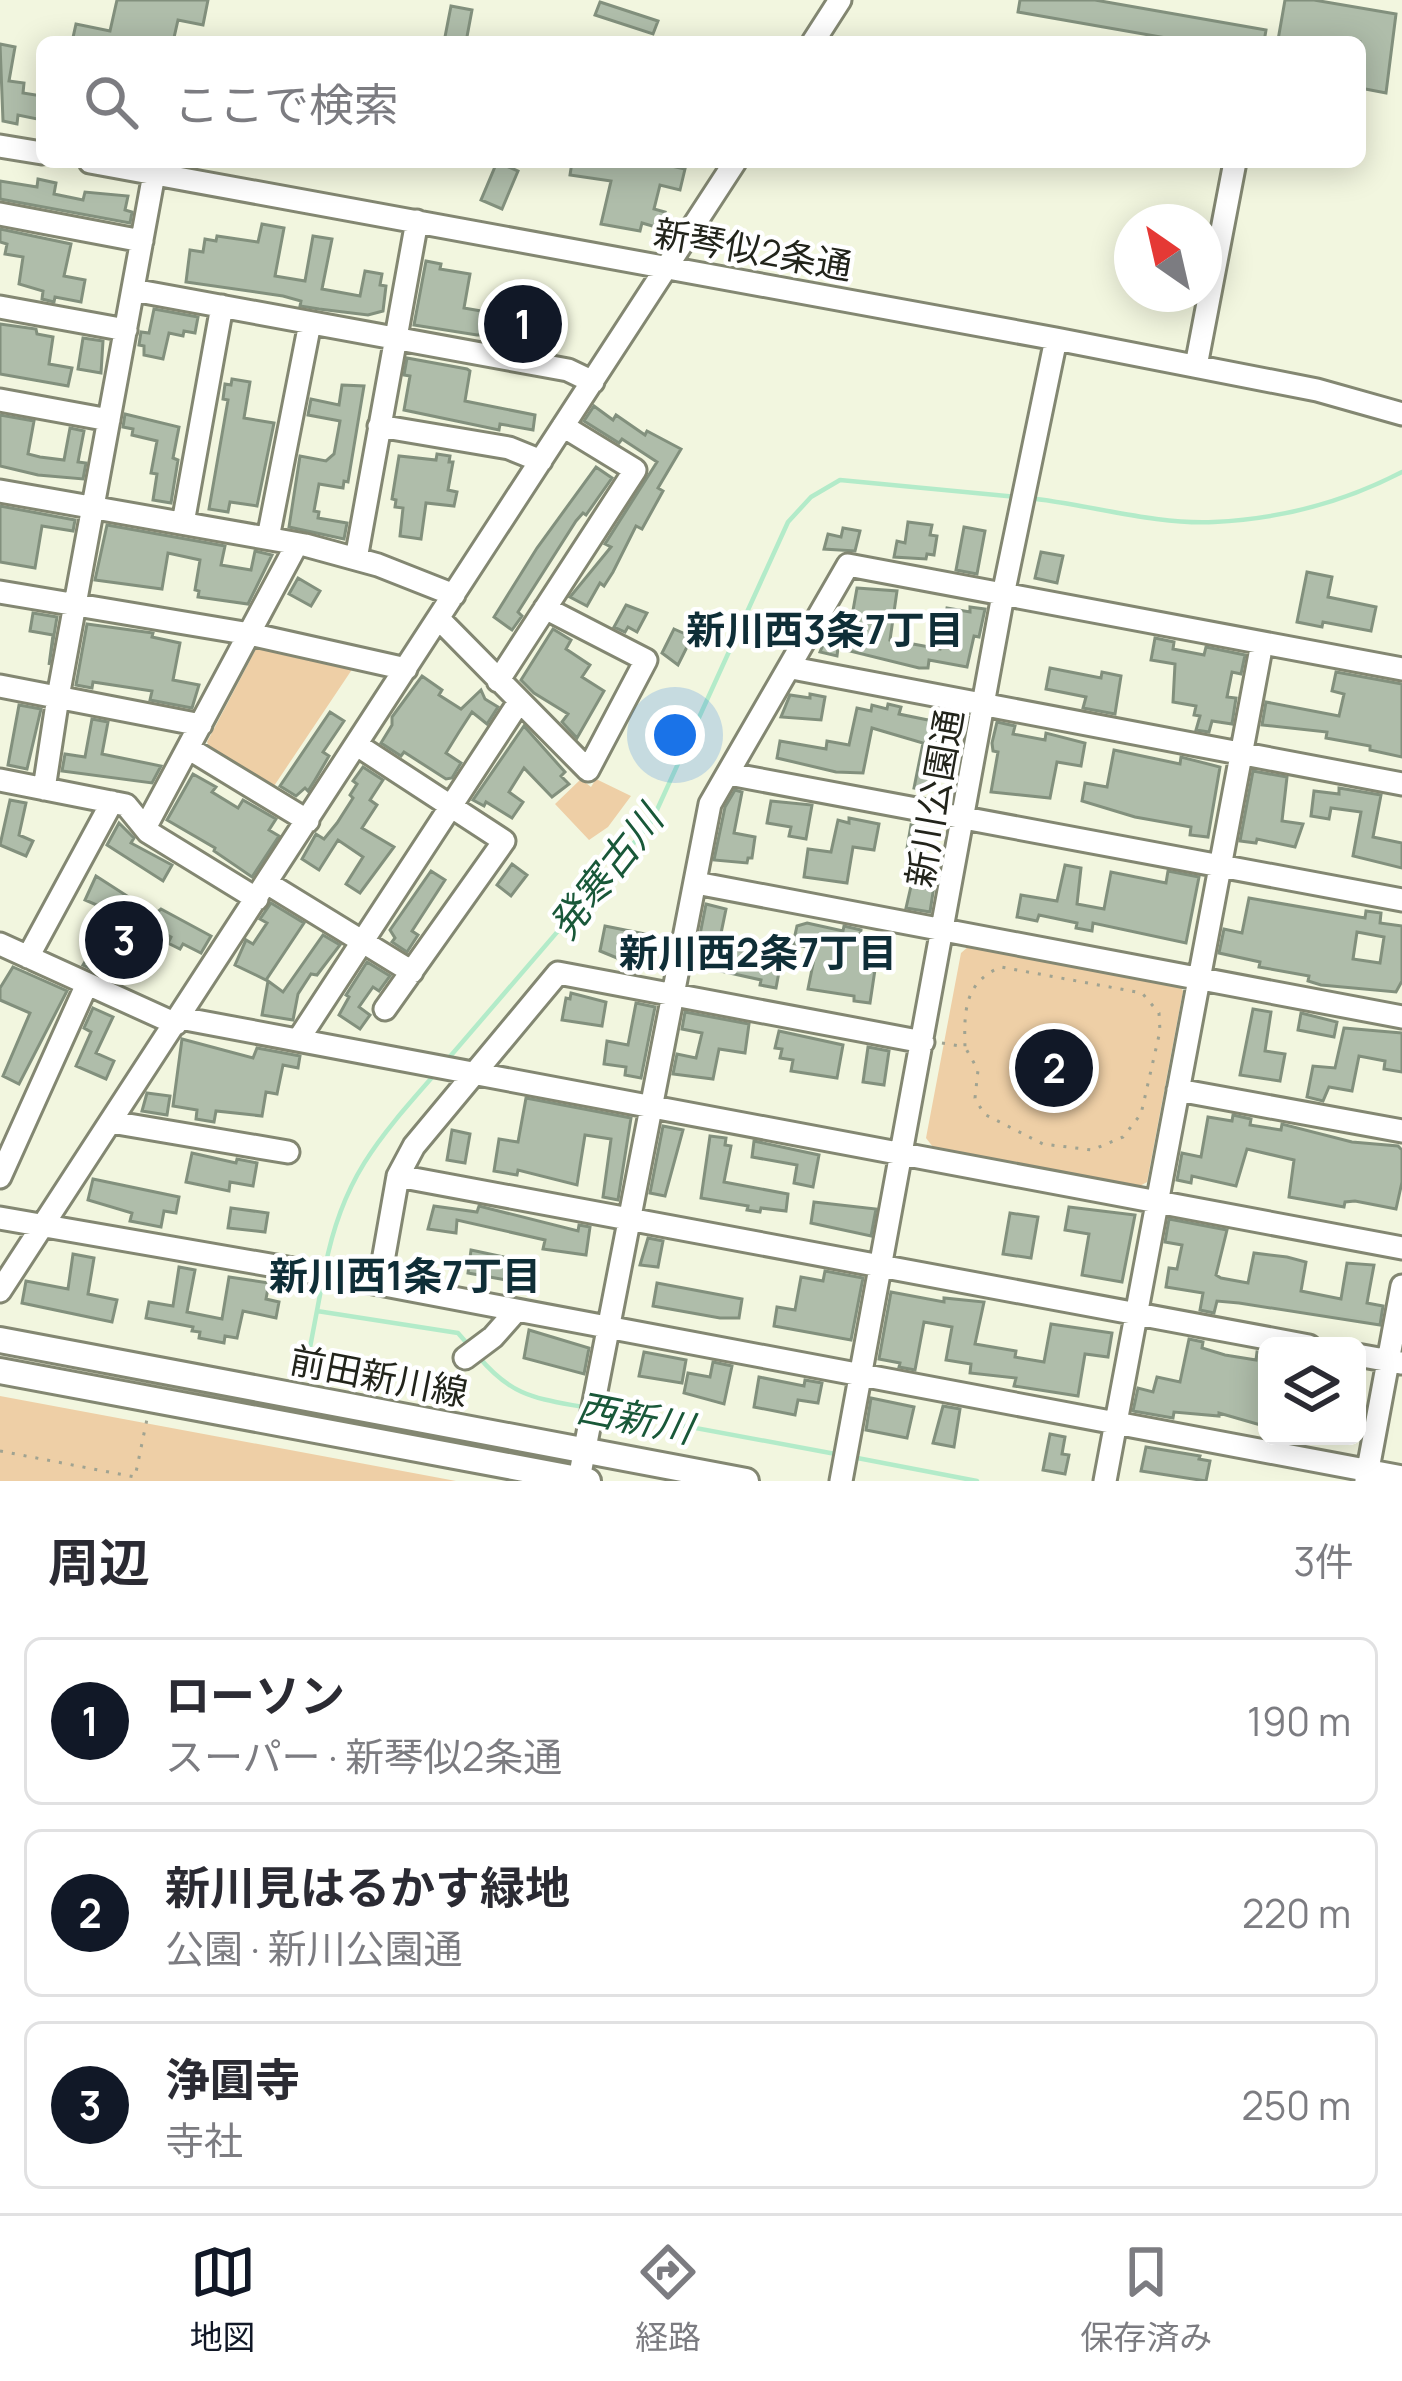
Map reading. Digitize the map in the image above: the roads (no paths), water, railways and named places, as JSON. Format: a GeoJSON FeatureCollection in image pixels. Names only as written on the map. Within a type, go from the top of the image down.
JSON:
{"type":"FeatureCollection","features":[{"type":"Feature","properties":{"kind":"main road","name":"前田新川線"},"geometry":{"type":"LineString","coordinates":[[0,1340],[746,1481]]}},
{"type":"Feature","properties":{"kind":"main road","name":"前田新川線"},"geometry":{"type":"LineString","coordinates":[[0,1371],[584,1480]]}},
{"type":"Feature","properties":{"kind":"street"},"geometry":{"type":"LineString","coordinates":[[817,36],[840,0]]}},
{"type":"Feature","properties":{"kind":"street"},"geometry":{"type":"LineString","coordinates":[[0,146],[36,152]]}},
{"type":"Feature","properties":{"kind":"street","name":"新琴似2条通"},"geometry":{"type":"LineString","coordinates":[[122,168],[1056,339],[1317,390],[1402,413]]}},
{"type":"Feature","properties":{"kind":"street"},"geometry":{"type":"LineString","coordinates":[[0,1291],[731,168]]}},
{"type":"Feature","properties":{"kind":"street"},"geometry":{"type":"LineString","coordinates":[[1196,366],[1234,168]]}},
{"type":"Feature","properties":{"kind":"street"},"geometry":{"type":"LineString","coordinates":[[44,789],[154,174]]}},
{"type":"Feature","properties":{"kind":"street"},"geometry":{"type":"LineString","coordinates":[[0,214],[142,241]]}},
{"type":"Feature","properties":{"kind":"street"},"geometry":{"type":"LineString","coordinates":[[356,559],[417,221]]}},
{"type":"Feature","properties":{"kind":"street"},"geometry":{"type":"LineString","coordinates":[[133,290],[568,370],[592,382]]}},
{"type":"Feature","properties":{"kind":"street"},"geometry":{"type":"LineString","coordinates":[[183,523],[222,306]]}},
{"type":"Feature","properties":{"kind":"street"},"geometry":{"type":"LineString","coordinates":[[0,307],[125,330]]}},
{"type":"Feature","properties":{"kind":"street"},"geometry":{"type":"LineString","coordinates":[[268,538],[310,322]]}},
{"type":"Feature","properties":{"kind":"street","name":"新川公園通"},"geometry":{"type":"LineString","coordinates":[[843,1473],[929,1041],[1003,595],[1056,339]]}},
{"type":"Feature","properties":{"kind":"street"},"geometry":{"type":"LineString","coordinates":[[0,400],[109,420]]}},
{"type":"Feature","properties":{"kind":"street"},"geometry":{"type":"LineString","coordinates":[[498,681],[634,470],[563,426]]}},
{"type":"Feature","properties":{"kind":"street"},"geometry":{"type":"LineString","coordinates":[[380,427],[509,448],[541,461]]}},
{"type":"Feature","properties":{"kind":"street"},"geometry":{"type":"LineString","coordinates":[[0,491],[297,544],[356,559],[454,596]]}},
{"type":"Feature","properties":{"kind":"street"},"geometry":{"type":"LineString","coordinates":[[146,829],[297,544]]}},
{"type":"Feature","properties":{"kind":"street"},"geometry":{"type":"LineString","coordinates":[[584,1480],[608,1330],[710,804],[848,565],[1402,669]]}},
{"type":"Feature","properties":{"kind":"street"},"geometry":{"type":"LineString","coordinates":[[0,592],[250,634],[406,669]]}},
{"type":"Feature","properties":{"kind":"street"},"geometry":{"type":"LineString","coordinates":[[439,619],[587,770],[646,660],[545,608]]}},
{"type":"Feature","properties":{"kind":"street"},"geometry":{"type":"LineString","coordinates":[[1105,1481],[1262,643]]}},
{"type":"Feature","properties":{"kind":"street"},"geometry":{"type":"LineString","coordinates":[[791,668],[1402,784]]}},
{"type":"Feature","properties":{"kind":"street"},"geometry":{"type":"LineString","coordinates":[[0,686],[201,725]]}},
{"type":"Feature","properties":{"kind":"street"},"geometry":{"type":"LineString","coordinates":[[298,1040],[519,702]]}},
{"type":"Feature","properties":{"kind":"street"},"geometry":{"type":"LineString","coordinates":[[357,745],[504,841],[386,1009]]}},
{"type":"Feature","properties":{"kind":"street"},"geometry":{"type":"LineString","coordinates":[[188,748],[308,821]]}},
{"type":"Feature","properties":{"kind":"street"},"geometry":{"type":"LineString","coordinates":[[729,774],[1402,900]]}},
{"type":"Feature","properties":{"kind":"street"},"geometry":{"type":"LineString","coordinates":[[0,781],[126,805],[146,829],[412,972]]}},
{"type":"Feature","properties":{"kind":"street"},"geometry":{"type":"LineString","coordinates":[[28,957],[112,802]]}},
{"type":"Feature","properties":{"kind":"street"},"geometry":{"type":"LineString","coordinates":[[696,883],[1402,1017]]}},
{"type":"Feature","properties":{"kind":"street"},"geometry":{"type":"LineString","coordinates":[[2,950],[178,1021],[1402,1248]]}},
{"type":"Feature","properties":{"kind":"street"},"geometry":{"type":"LineString","coordinates":[[380,1284],[398,1176],[415,1146],[558,973],[929,1041]]}},
{"type":"Feature","properties":{"kind":"street"},"geometry":{"type":"LineString","coordinates":[[0,1177],[87,984]]}},
{"type":"Feature","properties":{"kind":"street"},"geometry":{"type":"LineString","coordinates":[[1178,1090],[1402,1131]]}},
{"type":"Feature","properties":{"kind":"street"},"geometry":{"type":"LineString","coordinates":[[112,1122],[288,1152]]}},
{"type":"Feature","properties":{"kind":"street"},"geometry":{"type":"LineString","coordinates":[[398,1176],[1262,1337]]}},
{"type":"Feature","properties":{"kind":"street"},"geometry":{"type":"LineString","coordinates":[[0,1218],[380,1284],[1367,1476],[1402,1477]]}},
{"type":"Feature","properties":{"kind":"street"},"geometry":{"type":"LineString","coordinates":[[1367,1476],[1395,1362],[1402,1286]]}},
{"type":"Feature","properties":{"kind":"street"},"geometry":{"type":"LineString","coordinates":[[467,1356],[516,1311]]}},
{"type":"Feature","properties":{"kind":"waterway","name":"発寒古川"},"geometry":{"type":"LineString","coordinates":[[1028,498],[1168,520],[1214,522],[1311,507],[1402,472]]}},
{"type":"Feature","properties":{"kind":"waterway","name":"発寒古川"},"geometry":{"type":"LineString","coordinates":[[447,1060],[651,823],[788,522],[811,497],[840,480],[1017,497]]}},
{"type":"Feature","properties":{"kind":"waterway","name":"発寒古川"},"geometry":{"type":"LineString","coordinates":[[325,1268],[341,1209],[365,1162],[436,1073]]}},
{"type":"Feature","properties":{"kind":"waterway","name":"発寒古川"},"geometry":{"type":"LineString","coordinates":[[304,1379],[323,1279]]}},
{"type":"Feature","properties":{"kind":"waterway","name":"西新川"},"geometry":{"type":"LineString","coordinates":[[317,1311],[458,1333],[471,1348]]}},
{"type":"Feature","properties":{"kind":"waterway","name":"西新川"},"geometry":{"type":"LineString","coordinates":[[478,1356],[514,1388],[588,1408]]}},
{"type":"Feature","properties":{"kind":"waterway","name":"西新川"},"geometry":{"type":"LineString","coordinates":[[599,1410],[841,1455]]}},
{"type":"Feature","properties":{"kind":"waterway","name":"西新川"},"geometry":{"type":"LineString","coordinates":[[852,1457],[977,1481]]}},
{"type":"Feature","properties":{"kind":"place","name":"ローソン"},"geometry":{"type":"Point","coordinates":[523,324]}},
{"type":"Feature","properties":{"kind":"place","name":"浄圓寺"},"geometry":{"type":"Point","coordinates":[124,940]}},
{"type":"Feature","properties":{"kind":"place","name":"新川見はるかす緑地"},"geometry":{"type":"Point","coordinates":[1054,1068]}},
{"type":"Feature","properties":{"kind":"district","name":"新川西3条7丁目"},"geometry":{"type":"Point","coordinates":[825,629]}},
{"type":"Feature","properties":{"kind":"district","name":"新川西2条7丁目"},"geometry":{"type":"Point","coordinates":[758,952]}},
{"type":"Feature","properties":{"kind":"district","name":"新川西1条7丁目"},"geometry":{"type":"Point","coordinates":[405,1275]}}]}
